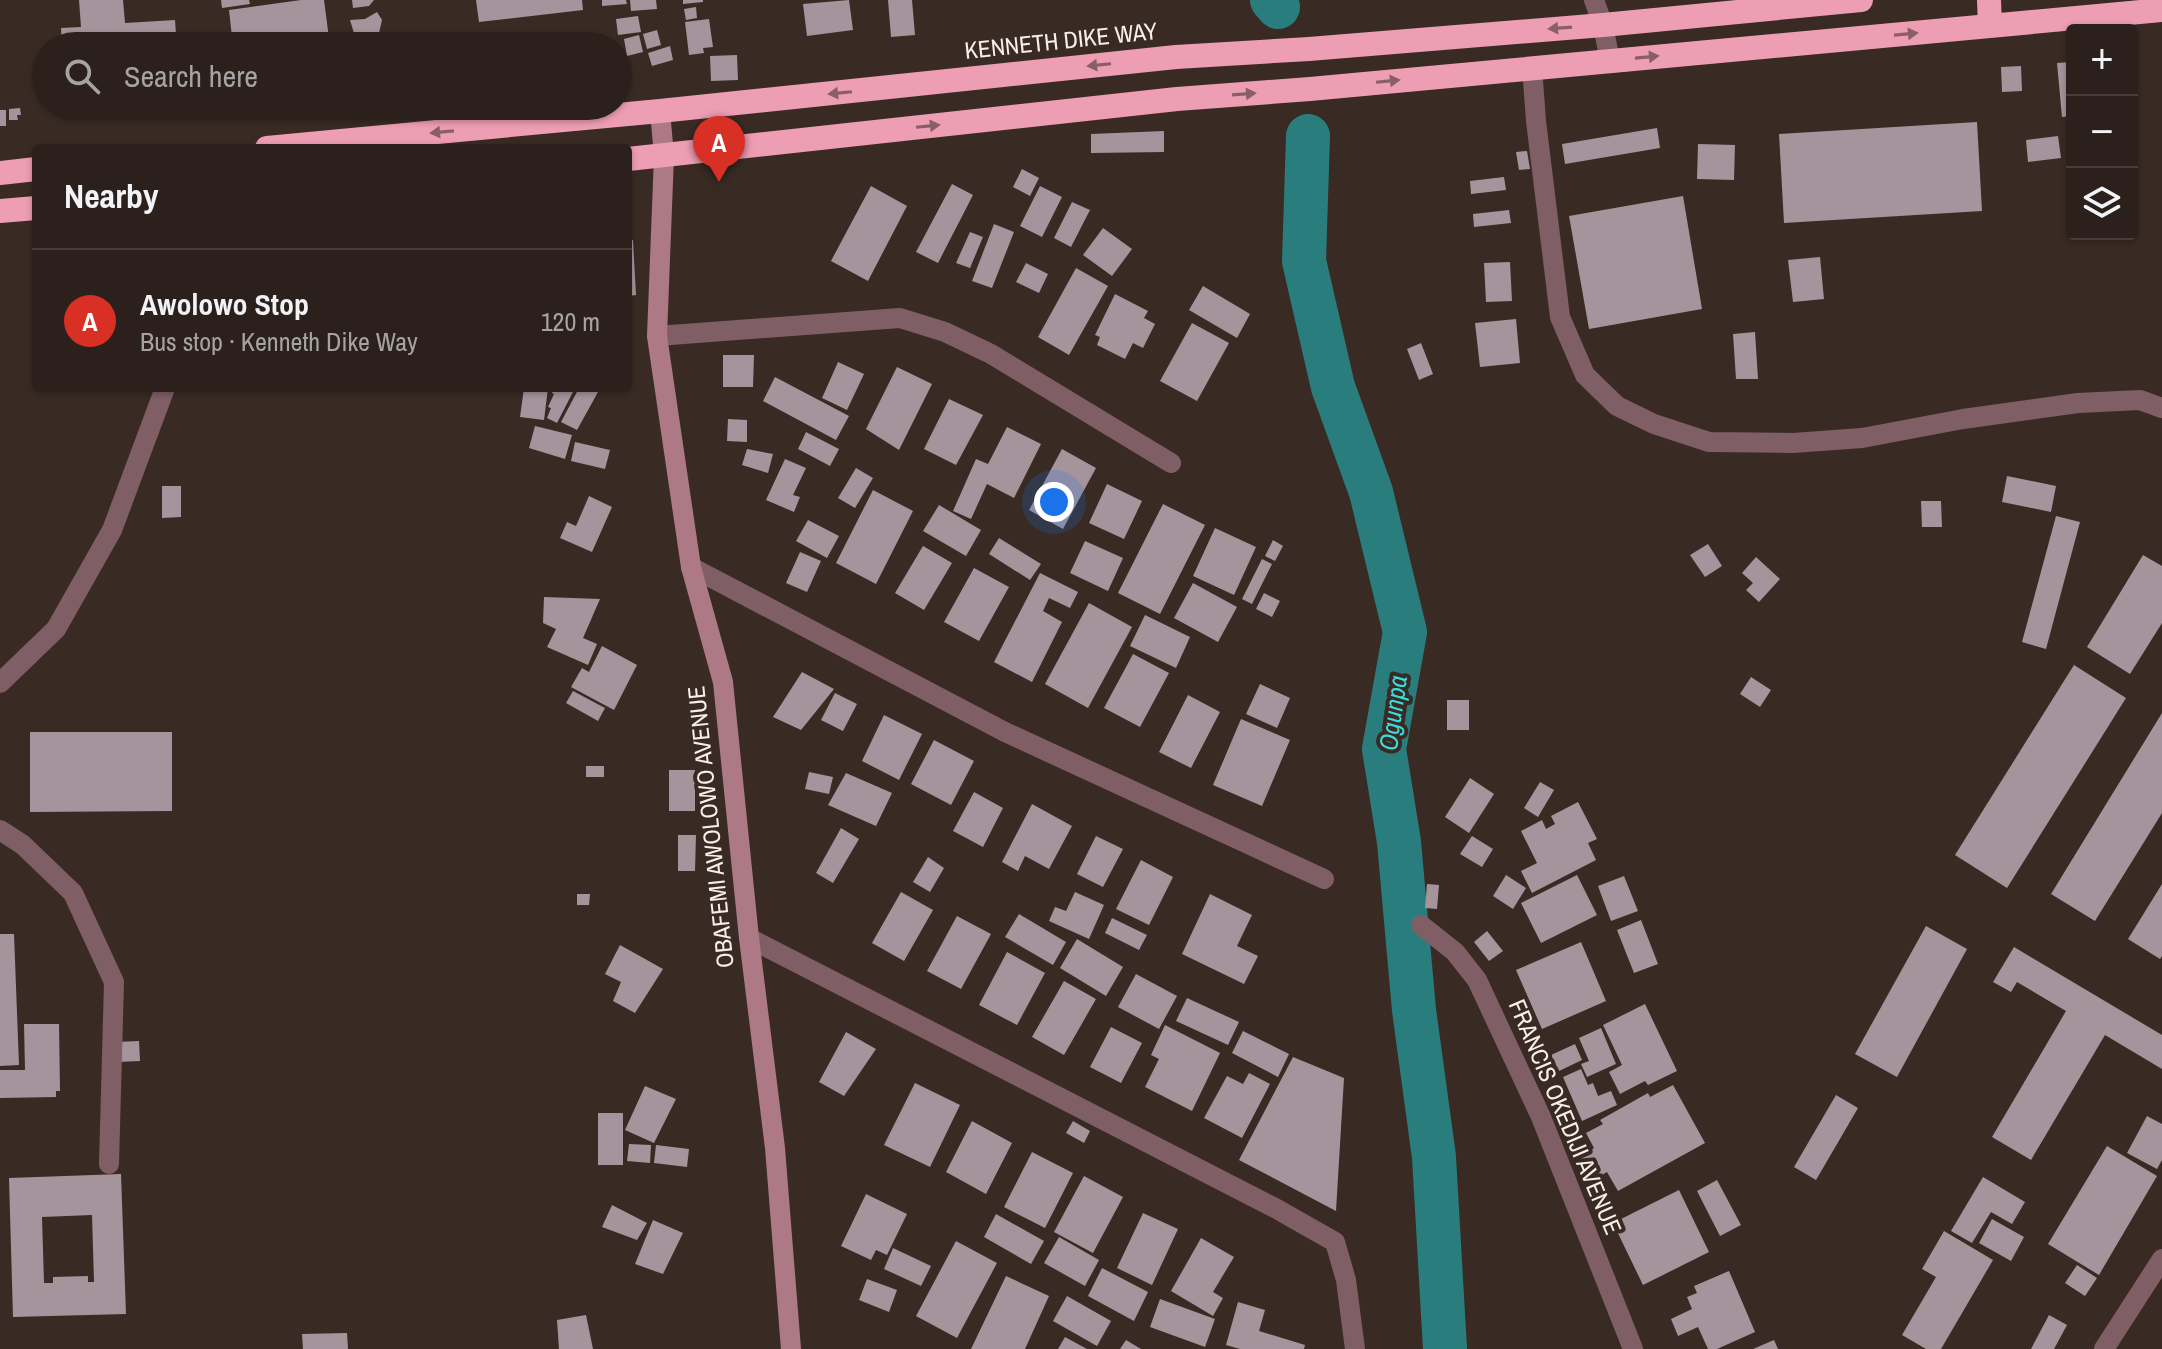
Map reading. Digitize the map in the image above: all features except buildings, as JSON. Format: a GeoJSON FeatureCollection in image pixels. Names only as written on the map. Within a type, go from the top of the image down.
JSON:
{"type":"FeatureCollection","features":[{"type":"Feature","properties":{"kind":"highway"},"geometry":{"type":"LineString","coordinates":[[1989,0],[1990,26]]}},
{"type":"Feature","properties":{"kind":"highway","name":"KENNETH DIKE WAY"},"geometry":{"type":"LineString","coordinates":[[632,114],[1176,57],[1603,25],[1852,1]]}},
{"type":"Feature","properties":{"kind":"highway"},"geometry":{"type":"LineString","coordinates":[[1846,39],[1852,1]]}},
{"type":"Feature","properties":{"kind":"highway"},"geometry":{"type":"LineString","coordinates":[[632,159],[1177,99],[2162,10]]}},
{"type":"Feature","properties":{"kind":"highway","name":"KENNETH DIKE WAY"},"geometry":{"type":"LineString","coordinates":[[309,144],[564,120]]}},
{"type":"Feature","properties":{"kind":"highway"},"geometry":{"type":"LineString","coordinates":[[0,173],[32,169]]}},
{"type":"Feature","properties":{"kind":"highway"},"geometry":{"type":"LineString","coordinates":[[0,211],[32,208]]}},
{"type":"Feature","properties":{"kind":"main road","name":"OBAFEMI AWOLOWO AVENUE"},"geometry":{"type":"LineString","coordinates":[[660,111],[664,156],[657,336],[691,567],[723,682],[749,938],[775,1148],[791,1349]]}},
{"type":"Feature","properties":{"kind":"street"},"geometry":{"type":"LineString","coordinates":[[1594,0],[1610,61]]}},
{"type":"Feature","properties":{"kind":"street"},"geometry":{"type":"LineString","coordinates":[[1532,67],[1560,317],[1585,375],[1617,406],[1654,424],[1709,442],[1793,443],[1862,438],[1963,419],[2078,403],[2140,400],[2162,408]]}},
{"type":"Feature","properties":{"kind":"street"},"geometry":{"type":"LineString","coordinates":[[657,336],[900,318],[945,332],[991,354],[1171,463]]}},
{"type":"Feature","properties":{"kind":"street"},"geometry":{"type":"LineString","coordinates":[[0,683],[56,629],[112,530],[164,392]]}},
{"type":"Feature","properties":{"kind":"street"},"geometry":{"type":"LineString","coordinates":[[691,567],[1005,732],[1324,879]]}},
{"type":"Feature","properties":{"kind":"street"},"geometry":{"type":"LineString","coordinates":[[0,830],[23,845],[73,893],[114,982],[109,1164]]}},
{"type":"Feature","properties":{"kind":"street","name":"FRANCIS OKEDIJI AVENUE"},"geometry":{"type":"LineString","coordinates":[[1421,925],[1455,952],[1477,980],[1541,1117],[1633,1349]]}},
{"type":"Feature","properties":{"kind":"street"},"geometry":{"type":"LineString","coordinates":[[749,938],[1275,1208],[1335,1242],[1346,1280],[1355,1349]]}},
{"type":"Feature","properties":{"kind":"street"},"geometry":{"type":"LineString","coordinates":[[2104,1349],[2162,1259]]}},
{"type":"Feature","properties":{"kind":"waterway","name":"Ogunpa"},"geometry":{"type":"LineString","coordinates":[[1272,0],[1278,7]]}},
{"type":"Feature","properties":{"kind":"waterway","name":"Ogunpa"},"geometry":{"type":"LineString","coordinates":[[1308,136],[1304,261],[1333,387],[1371,492],[1405,632],[1384,749],[1399,842],[1414,1010],[1434,1157],[1445,1349]]}},
{"type":"Feature","properties":{"kind":"place","name":"Awolowo Stop"},"geometry":{"type":"Point","coordinates":[719,182]}}]}
